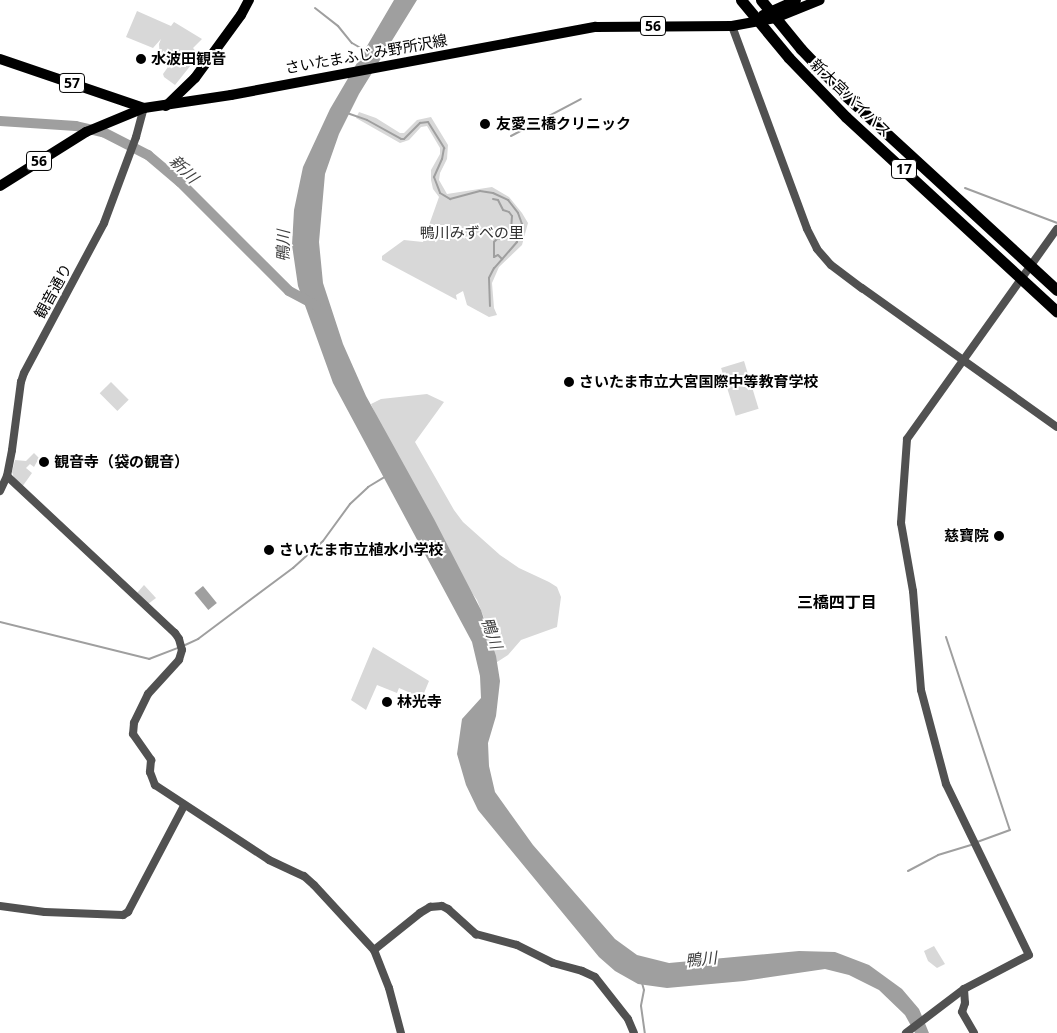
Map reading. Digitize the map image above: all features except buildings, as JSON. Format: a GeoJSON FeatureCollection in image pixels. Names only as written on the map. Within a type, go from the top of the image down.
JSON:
{"type":"FeatureCollection","features":[{"type":"Feature","properties":{"kind":"highway","name":"新大宮バイパス"},"geometry":{"type":"LineString","coordinates":[[741,0],[756,20],[846,117],[1057,312]]}},
{"type":"Feature","properties":{"kind":"highway","name":"新大宮バイパス"},"geometry":{"type":"LineString","coordinates":[[761,0],[847,97],[1057,290]]}},
{"type":"Feature","properties":{"kind":"main road"},"geometry":{"type":"LineString","coordinates":[[166,106],[195,78],[241,15],[249,0]]}},
{"type":"Feature","properties":{"kind":"main road"},"geometry":{"type":"LineString","coordinates":[[772,14],[796,0]]}},
{"type":"Feature","properties":{"kind":"main road"},"geometry":{"type":"LineString","coordinates":[[756,20],[820,0]]}},
{"type":"Feature","properties":{"kind":"main road","name":"さいたまふじみ野所沢線"},"geometry":{"type":"LineString","coordinates":[[0,186],[79,136],[144,108],[166,106],[596,27],[732,26],[756,20]]}},
{"type":"Feature","properties":{"kind":"main road","name":"57"},"geometry":{"type":"LineString","coordinates":[[0,59],[144,108]]}},
{"type":"Feature","properties":{"kind":"street"},"geometry":{"type":"LineString","coordinates":[[732,26],[807,229],[817,249],[831,265],[1057,427]]}},
{"type":"Feature","properties":{"kind":"street","name":"観音通り"},"geometry":{"type":"LineString","coordinates":[[0,491],[7,476],[20,382],[96,241],[130,154],[144,108]]}},
{"type":"Feature","properties":{"kind":"street"},"geometry":{"type":"LineString","coordinates":[[906,1033],[964,989],[1029,956],[946,784],[921,690],[913,591],[902,532],[908,439],[1057,229]]}},
{"type":"Feature","properties":{"kind":"street"},"geometry":{"type":"LineString","coordinates":[[7,476],[179,639],[182,650],[179,660],[148,694],[134,723],[133,734],[151,760],[150,772],[155,785],[184,806],[269,860],[304,876],[374,950],[389,988],[401,1033]]}},
{"type":"Feature","properties":{"kind":"street"},"geometry":{"type":"LineString","coordinates":[[0,906],[44,912],[123,915],[128,912],[184,806]]}},
{"type":"Feature","properties":{"kind":"street"},"geometry":{"type":"LineString","coordinates":[[374,950],[420,913],[430,907],[442,906],[476,934],[517,945],[559,966],[582,971],[595,977],[628,1019],[634,1033]]}},
{"type":"Feature","properties":{"kind":"street"},"geometry":{"type":"LineString","coordinates":[[964,989],[965,1003],[962,1012],[974,1033]]}},
{"type":"Feature","properties":{"kind":"green space"},"geometry":{"type":"Polygon","coordinates":[[[137,11],[171,26],[174,22],[202,39],[193,48],[199,55],[175,85],[164,77],[163,74],[168,67],[160,60],[159,44],[161,39],[153,48],[126,37],[137,11]]]}},
{"type":"Feature","properties":{"kind":"green space","name":"鴨川みずべの里"},"geometry":{"type":"Polygon","coordinates":[[[359,112],[376,118],[400,133],[404,133],[417,120],[431,117],[448,145],[447,159],[440,173],[439,180],[447,194],[492,187],[509,197],[522,213],[528,223],[522,245],[499,267],[492,283],[494,308],[497,315],[489,317],[467,305],[463,291],[456,295],[457,300],[382,260],[382,256],[404,240],[423,242],[439,197],[433,189],[431,170],[440,154],[440,148],[427,126],[421,127],[409,140],[400,143],[356,118],[359,112]]]}},
{"type":"Feature","properties":{"kind":"green space"},"geometry":{"type":"Polygon","coordinates":[[[744,361],[759,409],[736,416],[721,368],[744,361]]]}},
{"type":"Feature","properties":{"kind":"green space"},"geometry":{"type":"Polygon","coordinates":[[[111,382],[129,400],[117,411],[100,393],[111,382]]]}},
{"type":"Feature","properties":{"kind":"green space"},"geometry":{"type":"Polygon","coordinates":[[[427,394],[444,402],[415,442],[454,510],[463,522],[500,555],[519,568],[557,587],[561,597],[557,627],[521,640],[508,655],[494,664],[490,633],[477,600],[465,583],[393,456],[371,404],[381,399],[427,394]]]}},
{"type":"Feature","properties":{"kind":"green space"},"geometry":{"type":"Polygon","coordinates":[[[34,453],[39,458],[34,467],[30,464],[26,468],[32,473],[22,487],[14,478],[12,472],[15,460],[26,461],[34,453]]]}},
{"type":"Feature","properties":{"kind":"green space"},"geometry":{"type":"Polygon","coordinates":[[[144,585],[156,598],[148,604],[137,593],[144,585]]]}},
{"type":"Feature","properties":{"kind":"green space"},"geometry":{"type":"Polygon","coordinates":[[[373,647],[429,681],[422,698],[399,688],[397,693],[377,685],[366,710],[351,700],[373,647]]]}},
{"type":"Feature","properties":{"kind":"green space"},"geometry":{"type":"Polygon","coordinates":[[[934,946],[945,964],[937,968],[928,961],[924,951],[934,946]]]}},
{"type":"Feature","properties":{"kind":"shaded area"},"geometry":{"type":"Polygon","coordinates":[[[394,0],[417,0],[359,94],[339,134],[325,174],[319,242],[323,283],[343,344],[366,396],[434,519],[481,610],[496,656],[500,681],[496,716],[488,743],[489,766],[495,792],[533,845],[615,939],[637,955],[669,963],[799,951],[835,952],[869,965],[902,989],[919,1009],[929,1033],[915,1033],[905,1015],[879,990],[849,975],[825,969],[744,981],[667,988],[638,984],[615,971],[599,957],[478,810],[466,785],[457,754],[462,719],[481,698],[480,676],[472,642],[333,383],[298,286],[292,245],[294,210],[303,167],[330,109],[394,0]]]}},
{"type":"Feature","properties":{"kind":"shaded area"},"geometry":{"type":"Polygon","coordinates":[[[203,586],[217,603],[208,610],[194,593],[203,586]]]}},
{"type":"Feature","properties":{"kind":"waterway"},"geometry":{"type":"LineString","coordinates":[[315,8],[338,26],[352,43],[364,50]]}},
{"type":"Feature","properties":{"kind":"waterway"},"geometry":{"type":"LineString","coordinates":[[511,136],[581,99]]}},
{"type":"Feature","properties":{"kind":"waterway"},"geometry":{"type":"LineString","coordinates":[[347,113],[367,120],[401,139],[404,139],[420,123],[428,122],[444,148],[442,159],[434,177],[440,193],[450,199],[480,191],[493,193],[508,200],[518,213],[522,224],[517,242],[494,268],[489,278],[490,306]]}},
{"type":"Feature","properties":{"kind":"waterway","name":"新川"},"geometry":{"type":"LineString","coordinates":[[0,121],[76,126],[103,132],[148,155],[180,182],[289,291],[315,305]]}},
{"type":"Feature","properties":{"kind":"waterway"},"geometry":{"type":"LineString","coordinates":[[965,188],[1057,223]]}},
{"type":"Feature","properties":{"kind":"waterway"},"geometry":{"type":"LineString","coordinates":[[493,199],[498,200],[503,210],[509,212],[512,216],[511,230],[508,237],[497,239],[494,242],[494,257],[498,255],[502,259]]}},
{"type":"Feature","properties":{"kind":"waterway"},"geometry":{"type":"LineString","coordinates":[[183,646],[198,639],[293,568],[323,541],[350,504],[368,487],[386,476]]}},
{"type":"Feature","properties":{"kind":"waterway"},"geometry":{"type":"LineString","coordinates":[[0,622],[149,659],[178,648]]}},
{"type":"Feature","properties":{"kind":"waterway"},"geometry":{"type":"LineString","coordinates":[[946,637],[1010,830],[977,842]]}},
{"type":"Feature","properties":{"kind":"waterway"},"geometry":{"type":"LineString","coordinates":[[908,871],[938,855],[973,844]]}},
{"type":"Feature","properties":{"kind":"waterway"},"geometry":{"type":"LineString","coordinates":[[642,983],[644,990],[641,1006],[645,1033]]}},
{"type":"Feature","properties":{"kind":"place","name":"水波田観音"},"geometry":{"type":"Point","coordinates":[141,59]}},
{"type":"Feature","properties":{"kind":"place","name":"友愛三橋クリニック"},"geometry":{"type":"Point","coordinates":[485,124]}},
{"type":"Feature","properties":{"kind":"place","name":"さいたま市立大宮国際中等教育学校"},"geometry":{"type":"Point","coordinates":[569,382]}},
{"type":"Feature","properties":{"kind":"place","name":"観音寺（袋の観音）"},"geometry":{"type":"Point","coordinates":[44,462]}},
{"type":"Feature","properties":{"kind":"place","name":"慈寶院"},"geometry":{"type":"Point","coordinates":[999,536]}},
{"type":"Feature","properties":{"kind":"place","name":"さいたま市立植水小学校"},"geometry":{"type":"Point","coordinates":[269,550]}},
{"type":"Feature","properties":{"kind":"place","name":"林光寺"},"geometry":{"type":"Point","coordinates":[387,702]}},
{"type":"Feature","properties":{"kind":"district","name":"三橋四丁目"},"geometry":{"type":"Point","coordinates":[837,602]}},
{"type":"Feature","properties":{"kind":"water label","name":"鴨川"},"geometry":{"type":"Point","coordinates":[283,246]}},
{"type":"Feature","properties":{"kind":"water label","name":"鴨川"},"geometry":{"type":"Point","coordinates":[492,633]}},
{"type":"Feature","properties":{"kind":"water label","name":"鴨川"},"geometry":{"type":"Point","coordinates":[701,959]}}]}
